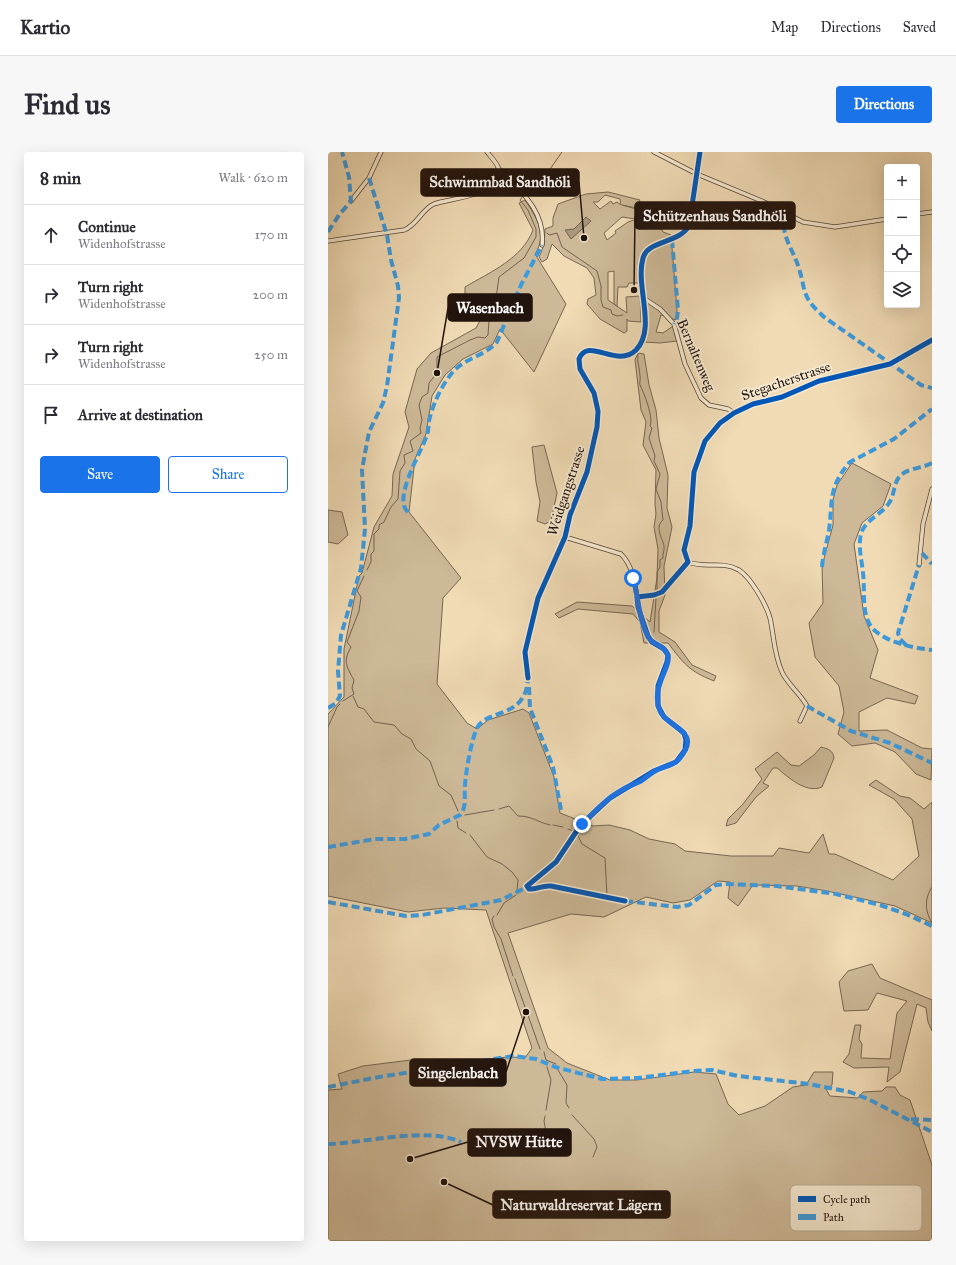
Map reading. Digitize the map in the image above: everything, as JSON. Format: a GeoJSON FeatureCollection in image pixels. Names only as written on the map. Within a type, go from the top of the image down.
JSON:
{"type":"FeatureCollection","features":[{"type":"Feature","properties":{"kind":"street"},"geometry":{"type":"LineString","coordinates":[[351,201],[369,178],[381,152]]}},
{"type":"Feature","properties":{"kind":"street"},"geometry":{"type":"LineString","coordinates":[[487,152],[498,169],[501,170],[526,197],[540,218],[543,229],[542,245]]}},
{"type":"Feature","properties":{"kind":"street"},"geometry":{"type":"LineString","coordinates":[[654,152],[698,174],[764,202],[804,222],[835,227],[884,219]]}},
{"type":"Feature","properties":{"kind":"street"},"geometry":{"type":"LineString","coordinates":[[642,297],[644,255],[651,248],[672,240],[688,228],[698,174],[700,152]]}},
{"type":"Feature","properties":{"kind":"street"},"geometry":{"type":"LineString","coordinates":[[328,241],[409,228],[433,204],[470,196],[487,188],[496,180],[498,169]]}},
{"type":"Feature","properties":{"kind":"street"},"geometry":{"type":"LineString","coordinates":[[920,214],[932,212]]}},
{"type":"Feature","properties":{"kind":"street","name":"Bernaltenweg"},"geometry":{"type":"LineString","coordinates":[[642,297],[660,309],[674,324],[683,359],[701,398],[709,405],[728,409],[734,413]]}},
{"type":"Feature","properties":{"kind":"street","name":"Weidgangstrasse"},"geometry":{"type":"LineString","coordinates":[[528,678],[525,652],[538,598],[565,537],[570,515],[589,466],[598,420],[594,393],[579,367],[579,357],[584,352],[590,350],[618,357],[627,356],[636,350],[643,340],[646,327],[642,297]]}},
{"type":"Feature","properties":{"kind":"street","name":"Stegacherstrasse"},"geometry":{"type":"LineString","coordinates":[[688,562],[684,550],[690,526],[694,472],[698,458],[711,433],[720,423],[734,413],[753,404],[782,396],[820,381],[890,364],[932,340]]}},
{"type":"Feature","properties":{"kind":"street"},"geometry":{"type":"LineString","coordinates":[[919,565],[924,524],[932,489]]}},
{"type":"Feature","properties":{"kind":"street"},"geometry":{"type":"LineString","coordinates":[[565,537],[620,554],[626,561],[632,574],[638,607],[648,636],[652,642],[664,648],[668,655],[658,686],[658,706],[664,718],[680,728],[685,734],[685,750],[676,762],[654,771],[610,798],[580,826],[556,862],[531,881],[527,887],[531,890],[547,885],[625,901]]}},
{"type":"Feature","properties":{"kind":"street"},"geometry":{"type":"LineString","coordinates":[[637,597],[654,595],[662,592],[688,562],[699,565],[726,565],[740,571],[751,582],[769,616],[775,652],[782,673],[807,706],[800,721]]}},
{"type":"Feature","properties":{"kind":"shaded area"},"geometry":{"type":"Polygon","coordinates":[[[608,192],[640,200],[637,208],[622,205],[636,209],[635,219],[622,217],[604,233],[607,240],[616,233],[615,231],[628,222],[637,219],[656,220],[663,232],[671,235],[677,310],[676,320],[661,315],[656,332],[663,333],[673,326],[676,332],[677,341],[660,343],[644,342],[647,319],[643,283],[629,283],[627,287],[618,287],[617,306],[614,304],[614,271],[608,272],[608,300],[627,313],[626,297],[640,296],[641,322],[628,321],[627,319],[627,331],[624,333],[600,319],[587,304],[588,299],[596,295],[594,278],[587,268],[564,256],[552,244],[547,259],[542,262],[539,257],[544,245],[545,229],[553,226],[553,218],[558,204],[586,194],[608,192]],[[605,195],[598,202],[593,202],[600,209],[611,201],[613,204],[617,202],[621,205],[620,199],[605,195]]]}},
{"type":"Feature","properties":{"kind":"shaded area"},"geometry":{"type":"Polygon","coordinates":[[[525,200],[536,219],[539,226],[540,240],[539,247],[535,254],[566,304],[534,372],[500,329],[493,344],[463,359],[445,375],[432,396],[426,434],[415,459],[409,512],[461,578],[443,598],[437,684],[467,723],[477,729],[488,720],[523,709],[529,713],[554,777],[560,813],[593,826],[609,825],[630,830],[649,839],[675,844],[685,851],[731,856],[773,856],[779,848],[809,853],[823,834],[829,854],[835,854],[893,880],[919,856],[912,819],[894,799],[869,785],[876,780],[900,796],[910,798],[924,809],[932,802],[932,923],[895,906],[797,886],[753,885],[738,906],[728,898],[730,882],[718,881],[690,900],[673,903],[646,897],[604,917],[571,914],[508,933],[548,1048],[567,1063],[610,1080],[637,1080],[694,1072],[716,1074],[728,1104],[739,1115],[765,1106],[793,1087],[806,1085],[814,1072],[833,1072],[832,1085],[826,1089],[830,1096],[858,1098],[863,1092],[882,1091],[886,1087],[895,1087],[900,1095],[910,1100],[932,1165],[932,1241],[328,1241],[328,1090],[342,1089],[338,1074],[363,1066],[411,1060],[413,1073],[498,1058],[525,1058],[532,1048],[486,910],[444,908],[408,912],[328,896],[328,714],[344,697],[344,649],[359,576],[362,573],[374,527],[392,496],[393,474],[409,427],[405,412],[417,369],[431,353],[476,328],[484,313],[478,307],[465,303],[465,287],[504,264],[521,249],[528,240],[533,230],[519,203],[525,200]]]}},
{"type":"Feature","properties":{"kind":"shaded area"},"geometry":{"type":"Polygon","coordinates":[[[586,217],[591,221],[571,239],[565,230],[574,229],[586,217]]]}},
{"type":"Feature","properties":{"kind":"shaded area"},"geometry":{"type":"Polygon","coordinates":[[[638,353],[644,354],[649,385],[656,410],[659,438],[668,475],[667,508],[672,527],[664,566],[665,595],[659,611],[659,632],[675,642],[692,665],[716,676],[714,681],[699,674],[688,666],[668,643],[644,643],[640,622],[633,614],[578,609],[559,618],[555,614],[577,602],[632,606],[650,622],[657,578],[658,549],[654,527],[656,514],[656,470],[643,445],[646,422],[641,410],[635,360],[638,353]]]}},
{"type":"Feature","properties":{"kind":"shaded area"},"geometry":{"type":"Polygon","coordinates":[[[544,445],[557,493],[551,521],[545,524],[537,521],[540,502],[532,447],[544,445]]]}},
{"type":"Feature","properties":{"kind":"shaded area"},"geometry":{"type":"Polygon","coordinates":[[[852,463],[891,484],[883,506],[862,523],[854,544],[864,616],[878,650],[870,678],[918,696],[915,704],[887,698],[859,712],[859,731],[887,730],[922,748],[932,749],[931,780],[916,774],[895,752],[875,743],[852,746],[838,734],[844,712],[839,686],[815,657],[809,623],[823,603],[822,566],[833,525],[833,500],[837,485],[852,463]]]}},
{"type":"Feature","properties":{"kind":"shaded area"},"geometry":{"type":"Polygon","coordinates":[[[328,510],[342,512],[348,535],[338,544],[328,542],[328,510]]]}},
{"type":"Feature","properties":{"kind":"shaded area"},"geometry":{"type":"Polygon","coordinates":[[[821,747],[828,749],[834,758],[822,787],[816,789],[798,784],[777,768],[773,768],[763,783],[769,786],[756,797],[736,823],[726,826],[728,819],[743,804],[762,779],[755,769],[777,752],[791,765],[799,766],[814,755],[821,747]]]}},
{"type":"Feature","properties":{"kind":"shaded area"},"geometry":{"type":"Polygon","coordinates":[[[872,964],[880,978],[932,1000],[932,1031],[928,1022],[926,1008],[917,1004],[900,1072],[887,1082],[889,1067],[854,1068],[843,1062],[849,1054],[855,1025],[861,1025],[859,1039],[862,1044],[861,1058],[890,1059],[897,1013],[907,1001],[877,993],[868,1010],[844,1011],[839,982],[848,971],[872,964]]]}},
{"type":"Feature","properties":{"kind":"waterway"},"geometry":{"type":"LineString","coordinates":[[526,193],[543,179],[562,152]]}},
{"type":"Feature","properties":{"kind":"waterway"},"geometry":{"type":"LineString","coordinates":[[367,570],[371,562],[371,554],[374,551],[374,534],[379,529],[379,525],[384,522],[391,507],[398,499],[400,471],[405,463],[404,455],[413,451],[410,441],[421,433],[420,428],[422,420],[419,405],[422,397],[428,393],[429,383],[437,373],[437,357],[470,340],[478,337],[485,338],[488,335],[489,321],[493,316],[492,304],[496,298],[499,277],[524,258],[536,237],[536,229],[528,210],[520,200],[523,196]]}},
{"type":"Feature","properties":{"kind":"waterway"},"geometry":{"type":"LineString","coordinates":[[547,233],[549,235],[557,233],[562,247],[597,271],[601,286],[601,300],[603,307],[611,310],[612,314],[617,316],[623,315]]}},
{"type":"Feature","properties":{"kind":"waterway"},"geometry":{"type":"LineString","coordinates":[[639,348],[638,360],[640,384],[650,412],[650,426],[652,428],[649,438],[655,456],[654,461],[660,474],[656,489],[661,502],[663,520],[660,523],[659,529],[664,548],[663,558],[660,560],[660,567],[657,572],[657,592]]}},
{"type":"Feature","properties":{"kind":"waterway"},"geometry":{"type":"LineString","coordinates":[[343,701],[354,694],[352,688],[354,680],[346,664],[347,656],[351,647],[347,642],[359,611],[361,597],[357,591],[364,576]]}},
{"type":"Feature","properties":{"kind":"waterway"},"geometry":{"type":"LineString","coordinates":[[654,632],[656,598]]}},
{"type":"Feature","properties":{"kind":"waterway"},"geometry":{"type":"LineString","coordinates":[[353,696],[358,707],[364,709],[374,722],[394,725],[402,734],[411,739],[416,749],[430,761],[439,786],[451,795],[458,811]]}},
{"type":"Feature","properties":{"kind":"waterway"},"geometry":{"type":"LineString","coordinates":[[328,727],[337,707],[340,704]]}},
{"type":"Feature","properties":{"kind":"waterway"},"geometry":{"type":"LineString","coordinates":[[499,809],[509,806],[518,816],[527,817],[550,825]]}},
{"type":"Feature","properties":{"kind":"waterway"},"geometry":{"type":"LineString","coordinates":[[465,815],[494,810]]}},
{"type":"Feature","properties":{"kind":"waterway"},"geometry":{"type":"LineString","coordinates":[[457,821],[458,828],[466,833]]}},
{"type":"Feature","properties":{"kind":"waterway"},"geometry":{"type":"LineString","coordinates":[[553,825],[563,827]]}},
{"type":"Feature","properties":{"kind":"waterway"},"geometry":{"type":"LineString","coordinates":[[568,829],[573,831]]}},
{"type":"Feature","properties":{"kind":"waterway"},"geometry":{"type":"LineString","coordinates":[[577,834],[582,844],[605,858],[607,896]]}},
{"type":"Feature","properties":{"kind":"waterway"},"geometry":{"type":"LineString","coordinates":[[470,835],[487,857],[502,864],[512,872],[518,880],[517,891]]}},
{"type":"Feature","properties":{"kind":"waterway"},"geometry":{"type":"LineString","coordinates":[[932,887],[929,892],[926,905],[932,923]]}},
{"type":"Feature","properties":{"kind":"waterway"},"geometry":{"type":"LineString","coordinates":[[497,915],[504,903],[516,895]]}},
{"type":"Feature","properties":{"kind":"waterway"},"geometry":{"type":"LineString","coordinates":[[494,916],[492,919],[494,927],[501,939],[513,976]]}},
{"type":"Feature","properties":{"kind":"waterway"},"geometry":{"type":"LineString","coordinates":[[515,979],[540,1049]]}},
{"type":"Feature","properties":{"kind":"waterway"},"geometry":{"type":"LineString","coordinates":[[544,1052],[546,1060],[556,1064]]}},
{"type":"Feature","properties":{"kind":"waterway"},"geometry":{"type":"LineString","coordinates":[[546,1110],[551,1080],[547,1067]]}},
{"type":"Feature","properties":{"kind":"waterway"},"geometry":{"type":"LineString","coordinates":[[558,1070],[567,1085],[566,1103],[569,1108]]}},
{"type":"Feature","properties":{"kind":"waterway"},"geometry":{"type":"LineString","coordinates":[[572,1115],[594,1139],[597,1147],[593,1157]]}},
{"type":"Feature","properties":{"kind":"waterway"},"geometry":{"type":"LineString","coordinates":[[545,1116],[544,1121],[549,1148]]}},
{"type":"Feature","properties":{"kind":"marked path"},"geometry":{"type":"LineString","coordinates":[[328,232],[339,215],[351,201],[349,177],[342,152]]}},
{"type":"Feature","properties":{"kind":"marked path"},"geometry":{"type":"LineString","coordinates":[[328,708],[336,703],[340,696],[338,671],[341,635],[361,568],[365,529],[362,470],[369,432],[383,403],[387,386],[399,298],[398,286],[391,260],[387,235],[369,178]]}},
{"type":"Feature","properties":{"kind":"marked path"},"geometry":{"type":"LineString","coordinates":[[785,213],[784,229],[788,243],[798,264],[805,292],[811,304],[824,317],[921,385],[932,388]]}},
{"type":"Feature","properties":{"kind":"marked path"},"geometry":{"type":"LineString","coordinates":[[672,240],[678,310],[677,318],[674,324]]}},
{"type":"Feature","properties":{"kind":"marked path"},"geometry":{"type":"LineString","coordinates":[[408,512],[404,506],[406,486],[427,435],[430,417],[439,394],[448,378],[457,368],[468,360],[487,351],[497,342],[521,285],[542,245]]}},
{"type":"Feature","properties":{"kind":"marked path"},"geometry":{"type":"LineString","coordinates":[[822,567],[829,530],[833,494],[838,479],[843,471],[850,462],[894,439],[932,409]]}},
{"type":"Feature","properties":{"kind":"marked path"},"geometry":{"type":"LineString","coordinates":[[932,463],[908,471],[898,478],[891,500],[886,507],[868,523],[862,531],[860,541],[864,579],[865,610],[866,616],[872,628],[879,634],[896,642],[932,650]]}},
{"type":"Feature","properties":{"kind":"marked path"},"geometry":{"type":"LineString","coordinates":[[922,553],[932,564]]}},
{"type":"Feature","properties":{"kind":"marked path"},"geometry":{"type":"LineString","coordinates":[[906,645],[900,639],[898,633],[919,565]]}},
{"type":"Feature","properties":{"kind":"marked path"},"geometry":{"type":"LineString","coordinates":[[328,847],[375,839],[405,839],[429,834],[439,825],[460,815],[464,809],[468,764],[477,728],[482,722],[514,707],[521,701],[526,691],[528,678]]}},
{"type":"Feature","properties":{"kind":"marked path"},"geometry":{"type":"LineString","coordinates":[[529,687],[530,708],[553,767],[561,810]]}},
{"type":"Feature","properties":{"kind":"marked path"},"geometry":{"type":"LineString","coordinates":[[807,706],[851,731],[890,743],[932,763]]}},
{"type":"Feature","properties":{"kind":"marked path"},"geometry":{"type":"LineString","coordinates":[[625,901],[677,907],[689,905],[716,885],[777,886],[836,894],[880,905],[906,914],[932,926]]}},
{"type":"Feature","properties":{"kind":"marked path"},"geometry":{"type":"LineString","coordinates":[[328,902],[406,916],[422,915],[501,900],[527,887]]}},
{"type":"Feature","properties":{"kind":"marked path"},"geometry":{"type":"LineString","coordinates":[[328,1087],[379,1077],[513,1056],[536,1059],[555,1067],[602,1079],[638,1078],[712,1070],[738,1076],[809,1084],[850,1092],[868,1099],[932,1132]]}},
{"type":"Feature","properties":{"kind":"marked path"},"geometry":{"type":"LineString","coordinates":[[911,1119],[932,1120]]}},
{"type":"Feature","properties":{"kind":"marked path"},"geometry":{"type":"LineString","coordinates":[[328,1144],[414,1135],[447,1137],[461,1142]]}},
{"type":"Feature","properties":{"kind":"cycle path"},"geometry":{"type":"LineString","coordinates":[[528,678],[525,652],[538,598],[565,537],[570,515],[587,472],[597,427],[598,411],[594,393],[580,369],[579,359],[583,353],[589,351],[620,356],[628,355],[636,350],[642,341],[645,330],[641,282],[643,258],[646,252],[651,248],[678,236],[689,226],[700,152]]}},
{"type":"Feature","properties":{"kind":"cycle path"},"geometry":{"type":"LineString","coordinates":[[625,901],[551,886],[532,889],[529,889],[527,886],[556,862],[580,826],[610,798],[654,771],[676,762],[685,750],[686,740],[684,733],[664,717],[658,706],[658,686],[668,655],[664,649],[652,642],[648,636],[638,607],[637,597],[654,595],[662,592],[688,562],[684,550],[690,526],[694,472],[705,441],[720,423],[734,413],[753,404],[782,397],[819,381],[890,364],[932,340]]}},
{"type":"Feature","properties":{"kind":"place","name":"Schwimmbad Sandhöli"},"geometry":{"type":"Point","coordinates":[584,238]}},
{"type":"Feature","properties":{"kind":"place","name":"Schützenhaus Sandhöli"},"geometry":{"type":"Point","coordinates":[634,290]}},
{"type":"Feature","properties":{"kind":"place","name":"Wasenbach"},"geometry":{"type":"Point","coordinates":[437,373]}},
{"type":"Feature","properties":{"kind":"place","name":"Singelenbach"},"geometry":{"type":"Point","coordinates":[526,1012]}},
{"type":"Feature","properties":{"kind":"place","name":"NVSW Hütte"},"geometry":{"type":"Point","coordinates":[410,1159]}},
{"type":"Feature","properties":{"kind":"place","name":"Naturwaldreservat Lägern"},"geometry":{"type":"Point","coordinates":[444,1182]}},
{"type":"Feature","properties":{"kind":"route"},"geometry":{"type":"LineString","coordinates":[[582,824],[620,790],[637,783],[654,771],[676,762],[683,754],[686,746],[686,737],[683,731],[664,718],[659,708],[659,682],[668,660],[668,655],[664,648],[652,642],[648,636],[638,607],[633,578]]}}]}
